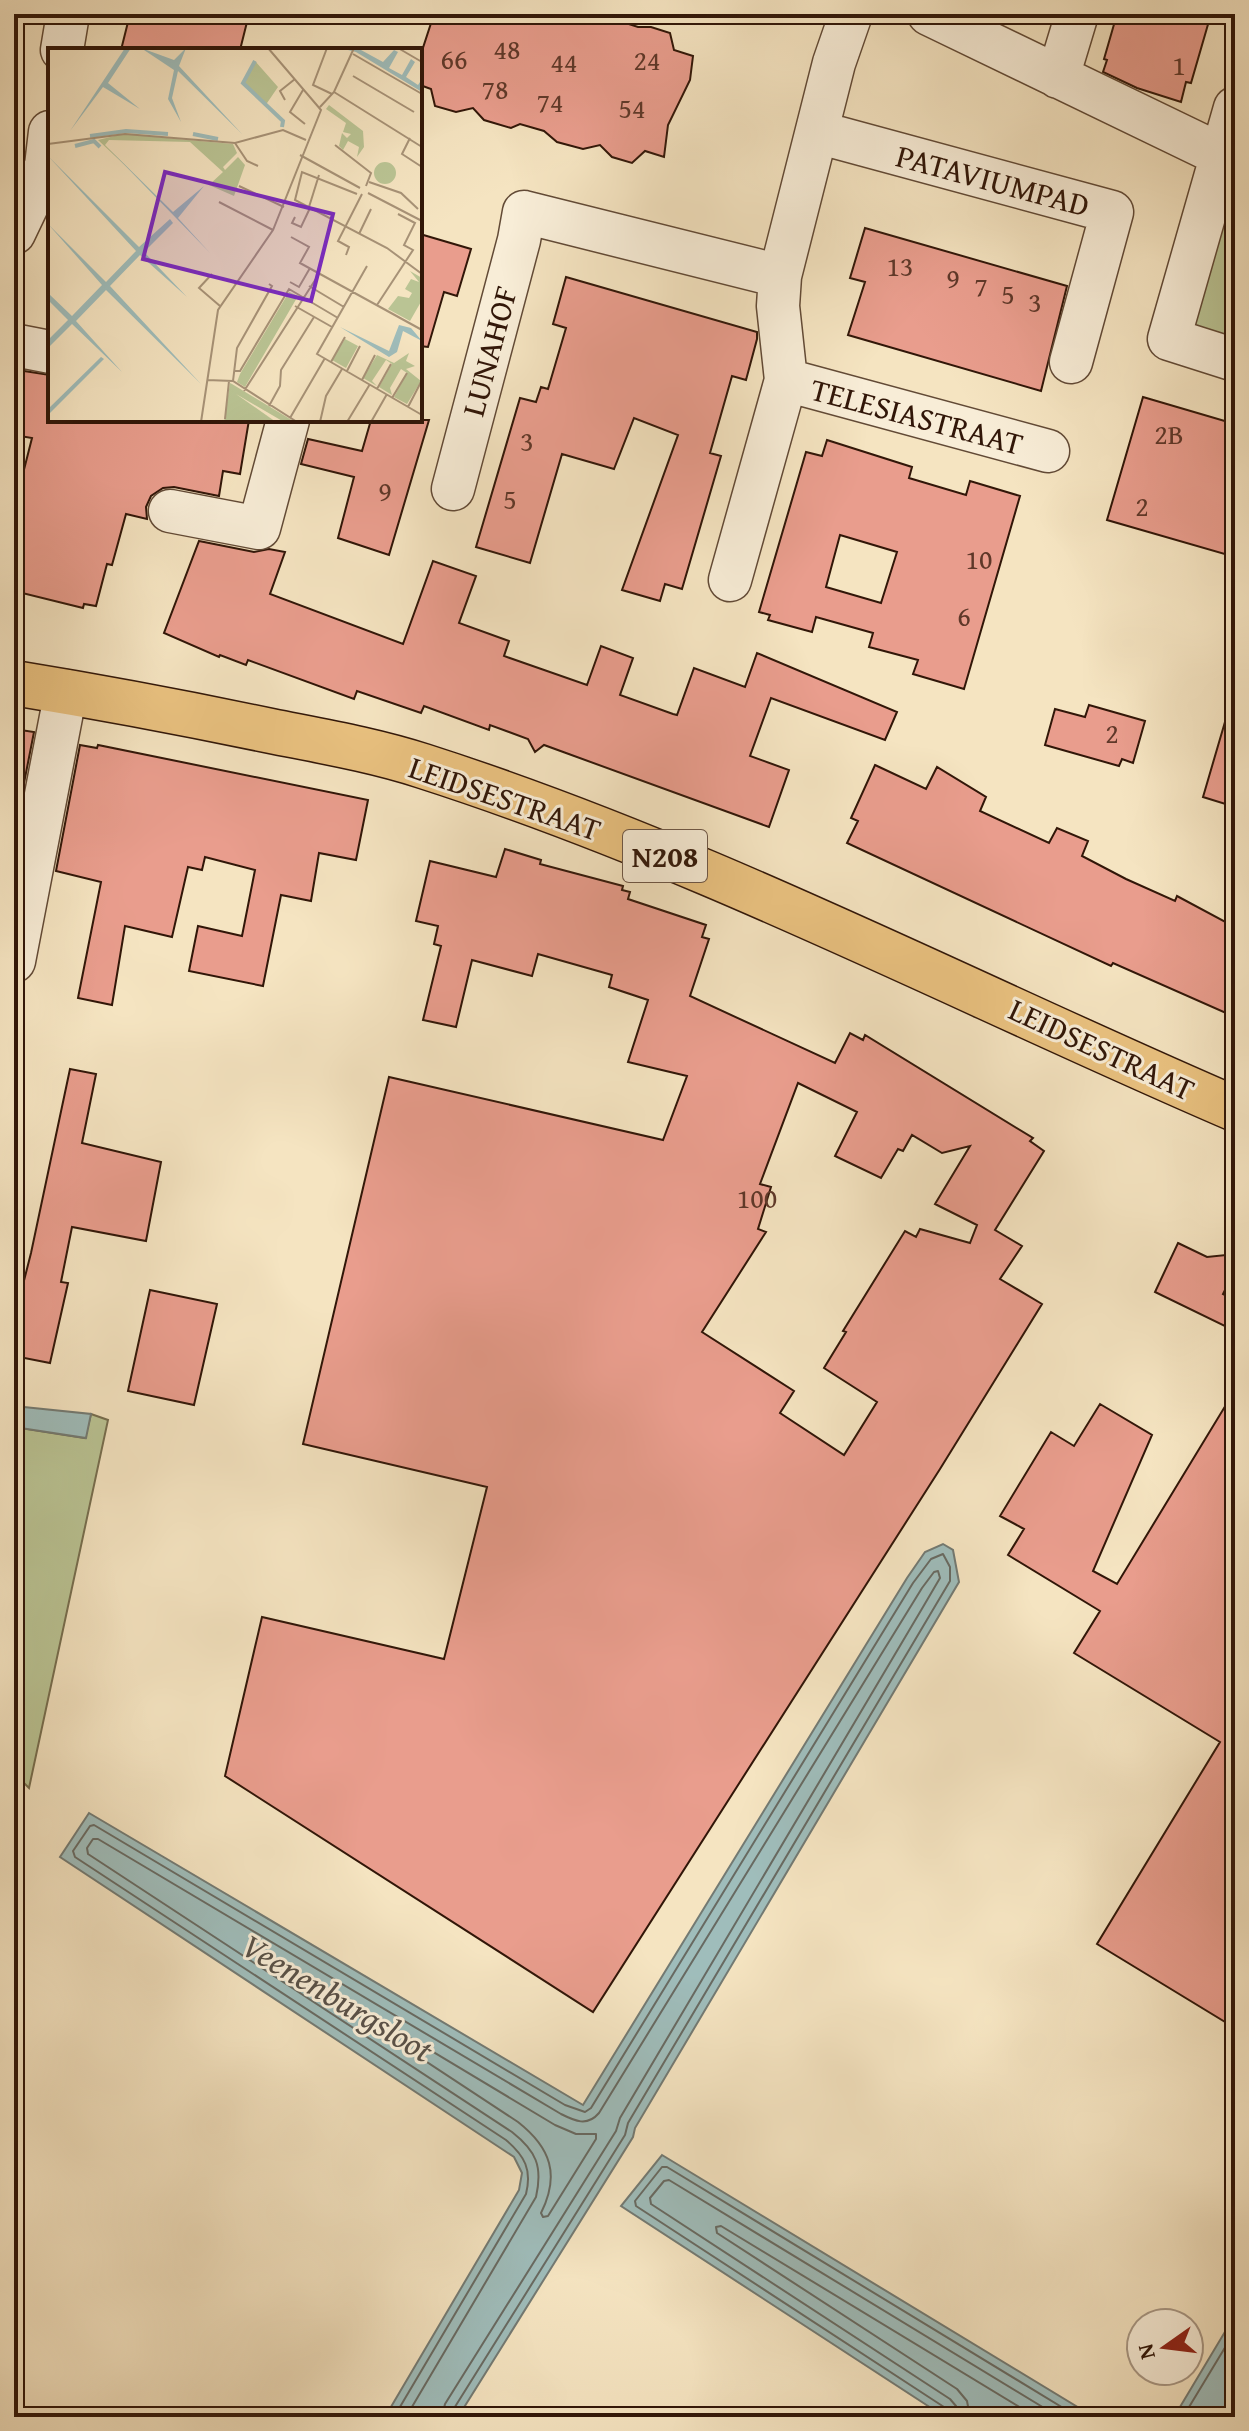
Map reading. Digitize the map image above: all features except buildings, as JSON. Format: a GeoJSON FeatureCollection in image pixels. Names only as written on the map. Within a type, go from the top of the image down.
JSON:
{"type":"FeatureCollection","features":[{"type":"Feature","properties":{"kind":"main road","name":"LEIDSESTRAAT"},"geometry":{"type":"LineString","coordinates":[[14,683],[185,713],[346,747],[420,765],[501,792],[802,912],[1235,1109]]}},
{"type":"Feature","properties":{"kind":"street"},"geometry":{"type":"LineString","coordinates":[[62,48],[68,14]]}},
{"type":"Feature","properties":{"kind":"street","name":"TELESIASTRAAT"},"geometry":{"type":"LineString","coordinates":[[730,580],[786,380],[778,306],[780,276],[834,63],[851,14]]}},
{"type":"Feature","properties":{"kind":"street"},"geometry":{"type":"LineString","coordinates":[[929,14],[1228,157]]}},
{"type":"Feature","properties":{"kind":"street"},"geometry":{"type":"LineString","coordinates":[[1058,77],[1077,14]]}},
{"type":"Feature","properties":{"kind":"street"},"geometry":{"type":"LineString","coordinates":[[1235,108],[1228,157],[1169,339],[1235,360]]}},
{"type":"Feature","properties":{"kind":"street","name":"PATAVIUMPAD"},"geometry":{"type":"LineString","coordinates":[[817,132],[1112,212],[1071,362]]}},
{"type":"Feature","properties":{"kind":"street"},"geometry":{"type":"LineString","coordinates":[[14,233],[46,166],[48,149]]}},
{"type":"Feature","properties":{"kind":"street","name":"LUNAHOF"},"geometry":{"type":"LineString","coordinates":[[453,489],[524,212],[780,276]]}},
{"type":"Feature","properties":{"kind":"street"},"geometry":{"type":"LineString","coordinates":[[14,345],[48,352]]}},
{"type":"Feature","properties":{"kind":"street","name":"TELESIASTRAAT"},"geometry":{"type":"LineString","coordinates":[[786,380],[1048,451]]}},
{"type":"Feature","properties":{"kind":"street"},"geometry":{"type":"LineString","coordinates":[[170,511],[259,528],[287,422]]}},
{"type":"Feature","properties":{"kind":"street"},"geometry":{"type":"LineString","coordinates":[[14,961],[66,691]]}},
{"type":"Feature","properties":{"kind":"green space"},"geometry":{"type":"Polygon","coordinates":[[[1233,200],[1235,345],[1195,327],[1194,308],[1226,205],[1233,200]]]}},
{"type":"Feature","properties":{"kind":"green space"},"geometry":{"type":"Polygon","coordinates":[[[91,1414],[108,1420],[29,1788],[14,1773],[14,1427],[85,1438],[91,1414]]]}},
{"type":"Feature","properties":{"kind":"water"},"geometry":{"type":"Polygon","coordinates":[[[14,1406],[91,1414],[86,1438],[14,1427],[14,1406]]]}},
{"type":"Feature","properties":{"kind":"water","name":"Veenenburgsloot"},"geometry":{"type":"Polygon","coordinates":[[[943,1544],[953,1550],[959,1582],[635,2128],[633,2137],[458,2417],[385,2417],[519,2190],[522,2173],[514,2157],[60,1857],[89,1813],[583,2105],[907,1578],[925,1552],[943,1544]]]}},
{"type":"Feature","properties":{"kind":"water"},"geometry":{"type":"Polygon","coordinates":[[[662,2155],[1094,2417],[945,2417],[621,2206],[662,2155]]]}},
{"type":"Feature","properties":{"kind":"water"},"geometry":{"type":"Polygon","coordinates":[[[1235,2315],[1235,2417],[1174,2417],[1192,2387],[1205,2387],[1205,2365],[1235,2315]]]}}]}
